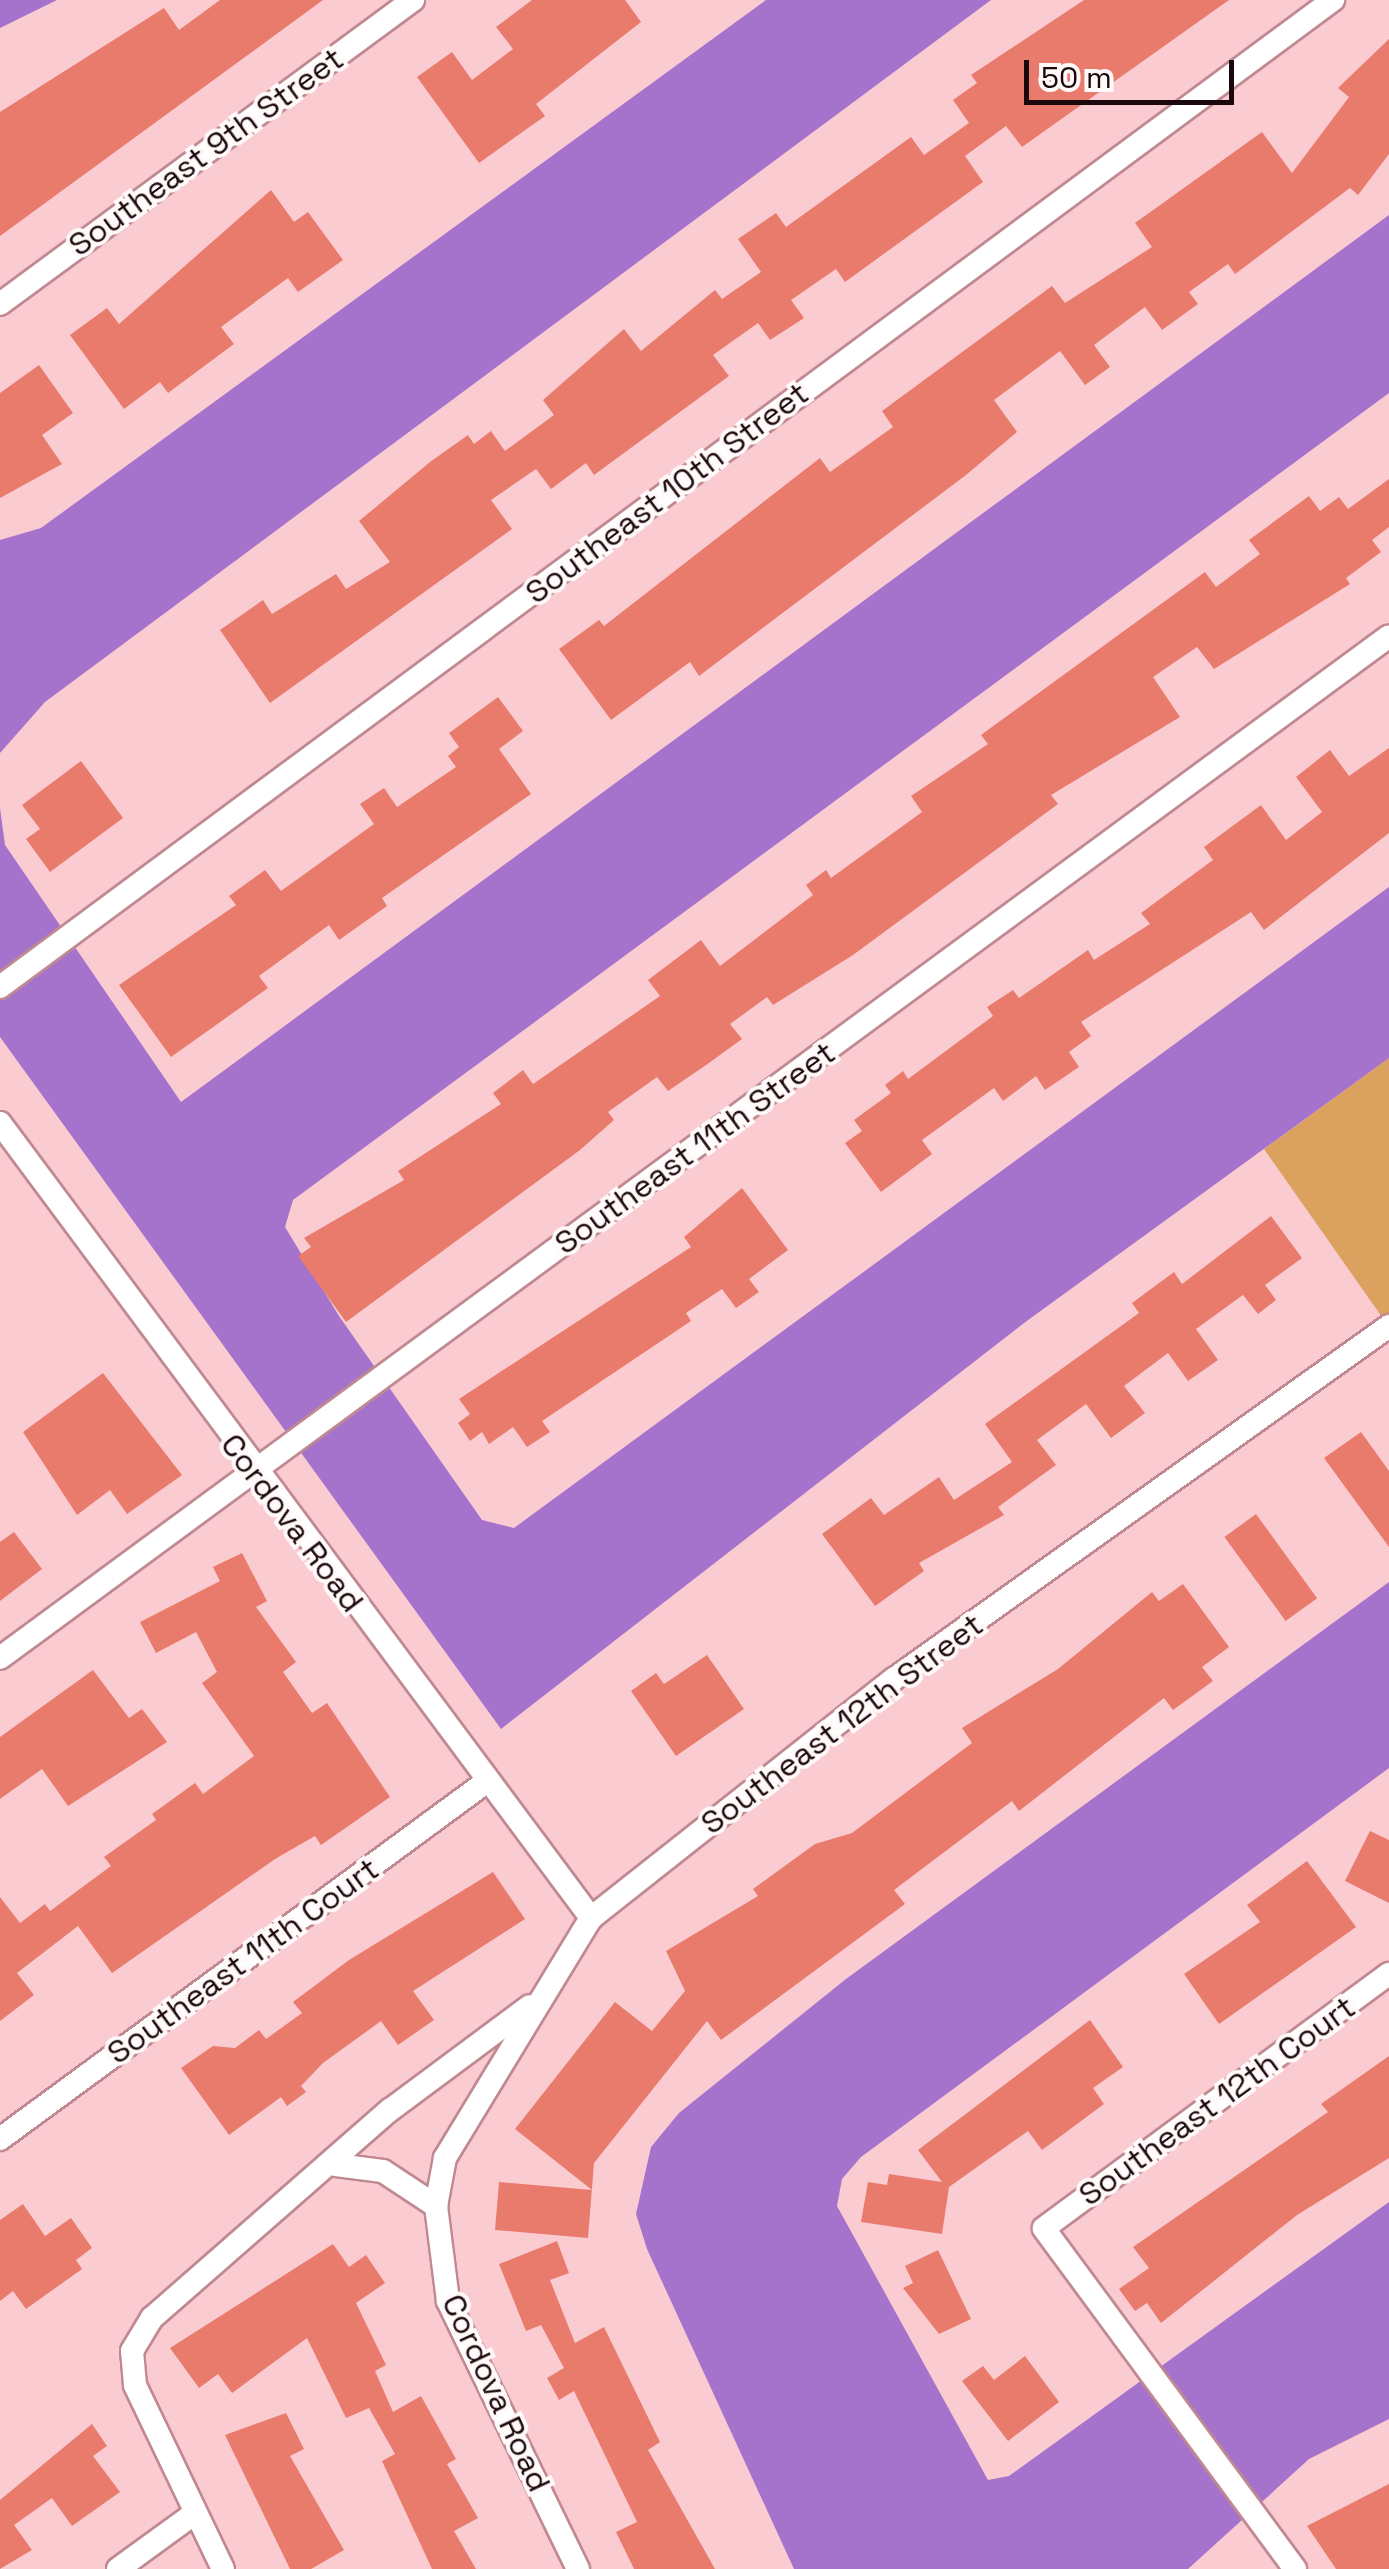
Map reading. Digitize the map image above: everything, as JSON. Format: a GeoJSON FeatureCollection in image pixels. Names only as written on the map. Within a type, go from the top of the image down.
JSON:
{"type":"FeatureCollection","features":[{"type":"Feature","properties":{"kind":"street","name":"Southeast 9th Street"},"geometry":{"type":"LineString","coordinates":[[0,304],[413,0]]}},
{"type":"Feature","properties":{"kind":"street","name":"Southeast 10th Street"},"geometry":{"type":"LineString","coordinates":[[0,987],[1334,0]]}},
{"type":"Feature","properties":{"kind":"street","name":"Southeast 11th Street"},"geometry":{"type":"LineString","coordinates":[[0,1658],[256,1475],[1389,636]]}},
{"type":"Feature","properties":{"kind":"street","name":"Cordova Road"},"geometry":{"type":"LineString","coordinates":[[0,1123],[256,1475],[591,1918]]}},
{"type":"Feature","properties":{"kind":"street","name":"Southeast 12th Street"},"geometry":{"type":"LineString","coordinates":[[196,2513],[135,2385],[132,2351],[152,2318],[336,2165],[390,2110],[541,1998],[591,1918],[894,1679],[1389,1326]]}},
{"type":"Feature","properties":{"kind":"street","name":"Southeast 11th Court"},"geometry":{"type":"LineString","coordinates":[[0,2139],[486,1782]]}},
{"type":"Feature","properties":{"kind":"street","name":"Southeast 12th Court"},"geometry":{"type":"LineString","coordinates":[[1294,2569],[1044,2228],[1389,1974]]}},
{"type":"Feature","properties":{"kind":"street","name":"Cordova Road"},"geometry":{"type":"LineString","coordinates":[[541,1998],[445,2158],[436,2206],[448,2301],[578,2569]]}},
{"type":"Feature","properties":{"kind":"street"},"geometry":{"type":"LineString","coordinates":[[336,2165],[383,2171],[436,2206]]}},
{"type":"Feature","properties":{"kind":"street"},"geometry":{"type":"LineString","coordinates":[[118,2569],[196,2513],[223,2569]]}},
{"type":"Feature","properties":{"kind":"shaded area"},"geometry":{"type":"Polygon","coordinates":[[[0,0],[57,0],[0,28],[0,0]]]}},
{"type":"Feature","properties":{"kind":"shaded area"},"geometry":{"type":"Polygon","coordinates":[[[766,0],[991,0],[45,702],[0,753],[0,540],[41,528],[766,0]]]}},
{"type":"Feature","properties":{"kind":"shaded area"},"geometry":{"type":"Polygon","coordinates":[[[1389,215],[1389,393],[293,1200],[285,1227],[339,1316],[482,1520],[514,1528],[1389,887],[1389,1058],[1024,1323],[501,1729],[0,1037],[0,808],[5,845],[181,1102],[1389,215]]]}},
{"type":"Feature","properties":{"kind":"shaded area"},"geometry":{"type":"Polygon","coordinates":[[[1389,1058],[1389,1327],[1264,1149],[1389,1058]]]}},
{"type":"Feature","properties":{"kind":"shaded area"},"geometry":{"type":"Polygon","coordinates":[[[1389,1582],[1389,1768],[861,2157],[842,2179],[837,2206],[988,2480],[1009,2476],[1389,2202],[1389,2419],[1309,2459],[1188,2569],[794,2569],[647,2249],[636,2214],[651,2147],[679,2113],[846,1979],[1389,1582]]]}},
{"type":"Feature","properties":{"kind":"building"},"geometry":{"type":"Polygon","coordinates":[[[220,0],[323,0],[0,236],[0,112],[164,8],[179,30],[220,0]]]}},
{"type":"Feature","properties":{"kind":"building"},"geometry":{"type":"Polygon","coordinates":[[[532,0],[625,0],[641,22],[536,104],[545,116],[479,163],[417,77],[452,52],[472,80],[513,49],[496,27],[532,0]]]}},
{"type":"Feature","properties":{"kind":"building"},"geometry":{"type":"Polygon","coordinates":[[[1084,0],[1229,0],[1022,147],[1006,126],[965,156],[983,182],[845,282],[836,269],[791,300],[804,318],[770,340],[758,323],[713,355],[729,376],[594,475],[586,463],[551,489],[536,469],[491,500],[512,529],[270,703],[220,630],[263,600],[272,614],[336,574],[346,589],[390,562],[359,521],[430,462],[468,435],[474,444],[491,431],[505,451],[554,415],[543,400],[624,329],[641,351],[715,290],[722,299],[761,272],[738,239],[776,213],[786,227],[911,137],[924,155],[969,123],[953,100],[977,83],[971,75],[1084,0]]]}},
{"type":"Feature","properties":{"kind":"building"},"geometry":{"type":"Polygon","coordinates":[[[1389,39],[1389,154],[1358,195],[1350,188],[1235,274],[1228,264],[1189,292],[1198,304],[1162,330],[1145,307],[1094,345],[1110,367],[1085,385],[1060,351],[994,400],[1017,432],[966,475],[699,676],[690,662],[611,720],[559,649],[599,620],[604,626],[820,458],[830,472],[893,427],[882,411],[1052,286],[1065,303],[1152,247],[1135,223],[1262,132],[1292,173],[1349,97],[1338,88],[1389,39]]]}},
{"type":"Feature","properties":{"kind":"building"},"geometry":{"type":"Polygon","coordinates":[[[271,190],[294,222],[308,212],[343,260],[298,292],[288,278],[221,327],[234,344],[168,393],[160,382],[124,409],[70,335],[107,308],[119,324],[271,190]]]}},
{"type":"Feature","properties":{"kind":"building"},"geometry":{"type":"Polygon","coordinates":[[[39,365],[73,413],[42,435],[62,464],[0,498],[0,393],[39,365]]]}},
{"type":"Feature","properties":{"kind":"building"},"geometry":{"type":"Polygon","coordinates":[[[1389,479],[1389,527],[1372,540],[1381,552],[1346,578],[1350,584],[1214,669],[1197,647],[1153,677],[1180,717],[1051,795],[1058,804],[853,955],[773,1005],[767,997],[730,1024],[742,1039],[709,1063],[668,1091],[657,1077],[608,1112],[614,1120],[580,1150],[346,1322],[298,1256],[311,1247],[304,1238],[404,1180],[398,1171],[501,1104],[493,1093],[523,1070],[533,1084],[660,996],[648,980],[701,940],[720,966],[813,895],[806,885],[826,870],[831,878],[922,812],[911,796],[988,744],[981,735],[1205,572],[1216,587],[1260,554],[1249,540],[1309,496],[1320,511],[1339,497],[1348,509],[1389,479]]]}},
{"type":"Feature","properties":{"kind":"building"},"geometry":{"type":"Polygon","coordinates":[[[498,697],[523,731],[499,749],[531,794],[382,898],[387,906],[339,940],[329,925],[259,976],[268,988],[171,1057],[119,985],[236,905],[229,896],[265,870],[281,891],[374,824],[360,804],[384,788],[397,807],[456,767],[448,756],[459,747],[449,733],[498,697]]]}},
{"type":"Feature","properties":{"kind":"building"},"geometry":{"type":"Polygon","coordinates":[[[1389,748],[1389,833],[1264,930],[1251,912],[1081,1022],[1091,1036],[1069,1052],[1079,1067],[1045,1090],[1036,1076],[1003,1101],[994,1088],[922,1140],[932,1154],[881,1192],[845,1143],[862,1131],[854,1120],[891,1093],[885,1085],[903,1071],[908,1079],[993,1016],[987,1007],[1013,990],[1019,998],[1088,950],[1094,960],[1150,924],[1141,913],[1213,860],[1204,847],[1261,805],[1286,840],[1322,812],[1296,777],[1330,750],[1349,776],[1389,748]]]}},
{"type":"Feature","properties":{"kind":"building"},"geometry":{"type":"Polygon","coordinates":[[[81,761],[123,818],[50,872],[26,839],[40,829],[22,805],[81,761]]]}},
{"type":"Feature","properties":{"kind":"building"},"geometry":{"type":"Polygon","coordinates":[[[742,1188],[788,1250],[749,1279],[759,1292],[736,1308],[722,1289],[686,1313],[691,1321],[542,1421],[550,1432],[527,1447],[513,1427],[489,1444],[482,1432],[470,1441],[458,1423],[470,1414],[459,1399],[691,1247],[684,1237],[742,1188]]]}},
{"type":"Feature","properties":{"kind":"building"},"geometry":{"type":"Polygon","coordinates":[[[1271,1216],[1302,1258],[1265,1285],[1276,1300],[1258,1314],[1243,1295],[1196,1329],[1218,1360],[1188,1381],[1168,1353],[1124,1386],[1145,1413],[1111,1438],[1086,1404],[1037,1440],[1056,1465],[998,1507],[1004,1515],[919,1563],[924,1571],[875,1606],[822,1534],[871,1498],[884,1515],[939,1477],[954,1500],[1012,1462],[985,1424],[1139,1313],[1132,1303],[1174,1272],[1182,1284],[1271,1216]]]}},
{"type":"Feature","properties":{"kind":"building"},"geometry":{"type":"Polygon","coordinates":[[[103,1373],[182,1475],[127,1514],[110,1490],[77,1515],[23,1432],[103,1373]]]}},
{"type":"Feature","properties":{"kind":"building"},"geometry":{"type":"Polygon","coordinates":[[[1361,1432],[1389,1471],[1389,1547],[1324,1458],[1361,1432]]]}},
{"type":"Feature","properties":{"kind":"building"},"geometry":{"type":"Polygon","coordinates":[[[1256,1514],[1317,1598],[1286,1621],[1224,1537],[1256,1514]]]}},
{"type":"Feature","properties":{"kind":"building"},"geometry":{"type":"Polygon","coordinates":[[[14,1532],[42,1569],[0,1601],[0,1542],[14,1532]]]}},
{"type":"Feature","properties":{"kind":"building"},"geometry":{"type":"Polygon","coordinates":[[[242,1553],[267,1601],[256,1607],[296,1662],[283,1672],[312,1713],[327,1703],[390,1797],[321,1845],[315,1836],[275,1859],[112,1973],[78,1926],[17,1973],[34,1995],[0,2021],[0,1897],[20,1923],[45,1904],[50,1911],[111,1866],[104,1857],[156,1820],[152,1814],[195,1783],[203,1794],[254,1756],[202,1683],[217,1672],[196,1632],[156,1653],[140,1622],[220,1581],[213,1567],[242,1553]]]}},
{"type":"Feature","properties":{"kind":"building"},"geometry":{"type":"Polygon","coordinates":[[[1183,1584],[1229,1647],[1202,1667],[1213,1681],[1173,1710],[1164,1698],[1019,1811],[1012,1801],[894,1890],[905,1904],[721,2040],[707,2021],[594,2163],[592,2190],[515,2129],[615,2002],[652,2031],[685,1991],[666,1951],[758,1896],[753,1889],[815,1844],[852,1833],[972,1743],[962,1728],[1058,1669],[1152,1592],[1159,1601],[1183,1584]]]}},
{"type":"Feature","properties":{"kind":"building"},"geometry":{"type":"Polygon","coordinates":[[[707,1655],[744,1709],[676,1756],[631,1691],[656,1673],[664,1684],[707,1655]]]}},
{"type":"Feature","properties":{"kind":"building"},"geometry":{"type":"Polygon","coordinates":[[[93,1670],[129,1718],[142,1709],[167,1742],[68,1806],[42,1769],[0,1799],[0,1737],[93,1670]]]}},
{"type":"Feature","properties":{"kind":"building"},"geometry":{"type":"Polygon","coordinates":[[[1370,1831],[1389,1840],[1389,1903],[1345,1881],[1370,1831]]]}},
{"type":"Feature","properties":{"kind":"building"},"geometry":{"type":"Polygon","coordinates":[[[1307,1861],[1356,1927],[1219,2024],[1184,1974],[1260,1922],[1247,1905],[1307,1861]]]}},
{"type":"Feature","properties":{"kind":"building"},"geometry":{"type":"Polygon","coordinates":[[[493,1872],[525,1919],[413,1991],[434,2020],[398,2045],[381,2021],[323,2063],[301,2086],[306,2092],[287,2106],[281,2097],[229,2135],[181,2068],[213,2046],[235,2048],[259,2030],[266,2039],[302,2013],[293,2002],[349,1960],[493,1872]]]}},
{"type":"Feature","properties":{"kind":"building"},"geometry":{"type":"Polygon","coordinates":[[[1090,2020],[1123,2067],[1093,2088],[1104,2104],[1042,2150],[1028,2131],[949,2187],[942,2234],[861,2222],[868,2182],[887,2185],[889,2174],[942,2182],[918,2150],[1090,2020]]]}},
{"type":"Feature","properties":{"kind":"building"},"geometry":{"type":"Polygon","coordinates":[[[1389,2056],[1389,2158],[1297,2215],[1161,2323],[1147,2303],[1135,2311],[1119,2289],[1149,2268],[1133,2247],[1328,2112],[1321,2104],[1389,2056]]]}},
{"type":"Feature","properties":{"kind":"building"},"geometry":{"type":"Polygon","coordinates":[[[499,2182],[592,2190],[588,2238],[495,2230],[499,2182]]]}},
{"type":"Feature","properties":{"kind":"building"},"geometry":{"type":"Polygon","coordinates":[[[23,2204],[45,2236],[71,2218],[92,2248],[76,2260],[82,2269],[26,2309],[13,2291],[0,2301],[0,2220],[23,2204]]]}},
{"type":"Feature","properties":{"kind":"building"},"geometry":{"type":"Polygon","coordinates":[[[557,2241],[569,2273],[550,2280],[575,2343],[604,2327],[660,2442],[648,2450],[715,2569],[634,2569],[616,2532],[637,2522],[574,2391],[559,2400],[547,2378],[564,2368],[541,2325],[526,2331],[499,2264],[557,2241]]]}},
{"type":"Feature","properties":{"kind":"building"},"geometry":{"type":"Polygon","coordinates":[[[333,2244],[349,2267],[366,2255],[385,2283],[356,2303],[386,2365],[375,2371],[393,2412],[421,2396],[456,2459],[447,2464],[478,2518],[454,2531],[476,2569],[432,2569],[382,2461],[395,2454],[369,2408],[346,2418],[307,2338],[232,2393],[218,2374],[199,2388],[170,2348],[333,2244]]]}},
{"type":"Feature","properties":{"kind":"building"},"geometry":{"type":"Polygon","coordinates":[[[938,2250],[971,2319],[939,2334],[903,2288],[913,2283],[905,2266],[938,2250]]]}},
{"type":"Feature","properties":{"kind":"building"},"geometry":{"type":"Polygon","coordinates":[[[1025,2356],[1059,2402],[1008,2441],[962,2381],[983,2366],[994,2380],[1025,2356]]]}},
{"type":"Feature","properties":{"kind":"building"},"geometry":{"type":"Polygon","coordinates":[[[286,2413],[304,2449],[290,2456],[344,2550],[311,2569],[290,2569],[225,2435],[286,2413]]]}},
{"type":"Feature","properties":{"kind":"building"},"geometry":{"type":"Polygon","coordinates":[[[92,2424],[107,2446],[93,2456],[120,2492],[72,2526],[52,2498],[14,2525],[32,2550],[0,2569],[0,2500],[92,2424]]]}},
{"type":"Feature","properties":{"kind":"building"},"geometry":{"type":"Polygon","coordinates":[[[1389,2484],[1389,2569],[1336,2569],[1307,2526],[1389,2484]]]}}]}
